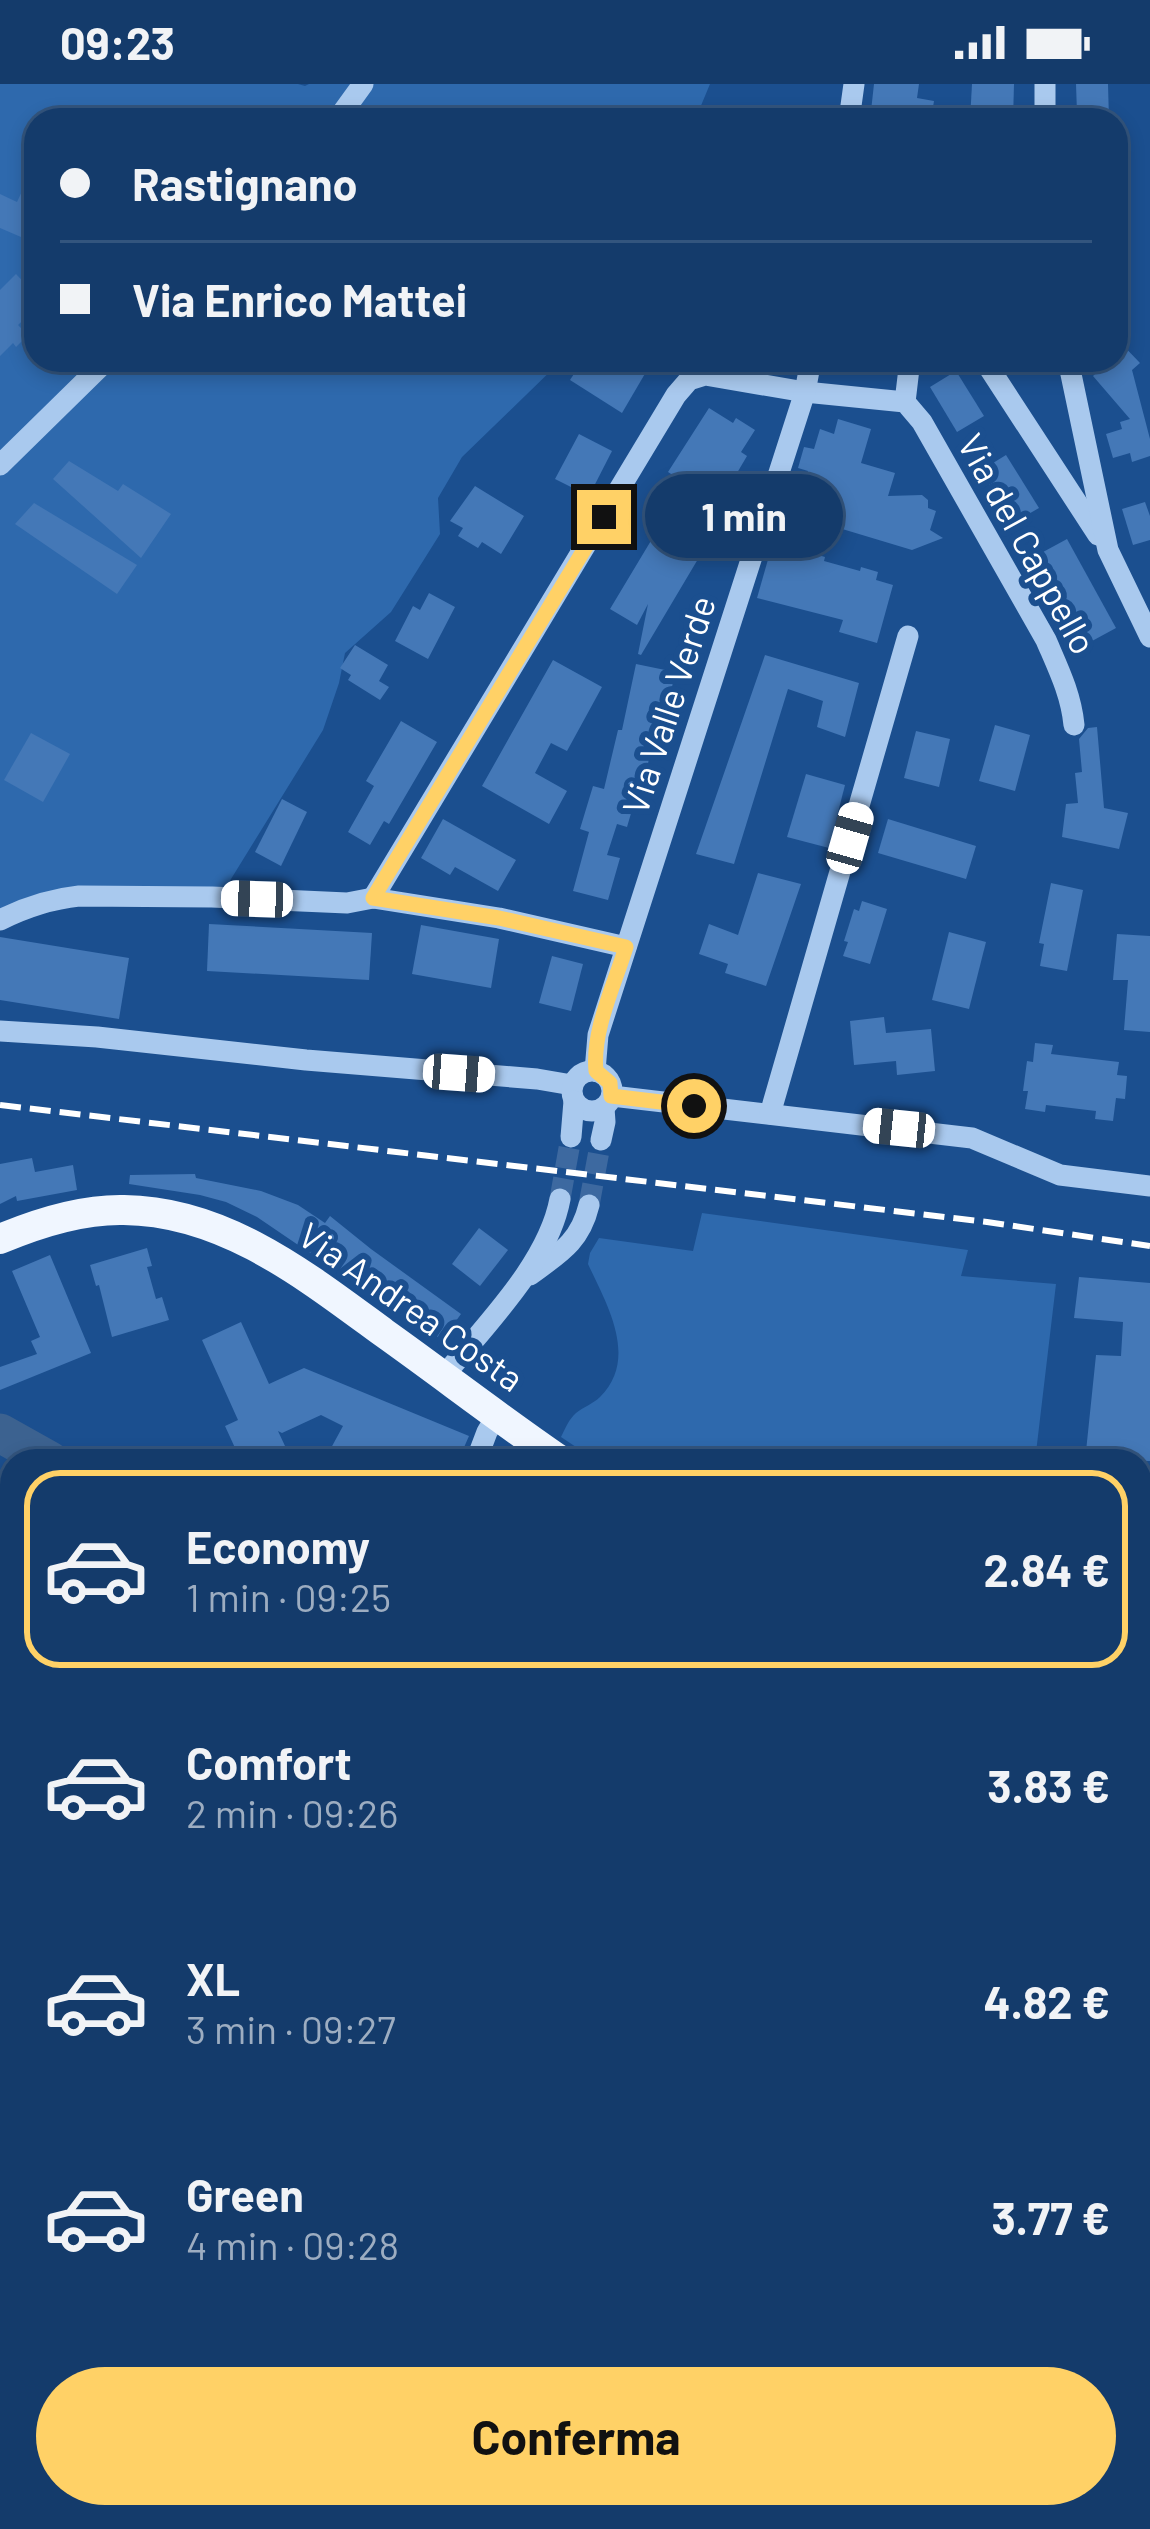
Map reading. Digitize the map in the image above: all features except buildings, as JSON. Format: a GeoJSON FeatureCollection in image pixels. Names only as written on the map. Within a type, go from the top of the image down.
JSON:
{"type":"FeatureCollection","features":[{"type":"Feature","properties":{"kind":"main road","name":"Via Andrea Costa"},"geometry":{"type":"LineString","coordinates":[[0,1239],[93,1211],[142,1211],[180,1217],[250,1244],[289,1264],[544,1449]]}},
{"type":"Feature","properties":{"kind":"street"},"geometry":{"type":"LineString","coordinates":[[1,463],[95,372]]}},
{"type":"Feature","properties":{"kind":"street","name":"Via Valle Verde"},"geometry":{"type":"LineString","coordinates":[[596,1071],[598,1035],[809,372]]}},
{"type":"Feature","properties":{"kind":"street"},"geometry":{"type":"LineString","coordinates":[[373,898],[689,380],[705,375],[904,402],[908,372]]}},
{"type":"Feature","properties":{"kind":"street","name":"Via del Cappello"},"geometry":{"type":"LineString","coordinates":[[992,372],[1108,550]]}},
{"type":"Feature","properties":{"kind":"street"},"geometry":{"type":"LineString","coordinates":[[1071,372],[1108,550],[1150,638]]}},
{"type":"Feature","properties":{"kind":"street","name":"Via del Cappello"},"geometry":{"type":"LineString","coordinates":[[904,402],[922,422],[1046,640],[1063,677],[1074,725]]}},
{"type":"Feature","properties":{"kind":"street"},"geometry":{"type":"LineString","coordinates":[[770,1114],[908,636]]}},
{"type":"Feature","properties":{"kind":"street"},"geometry":{"type":"LineString","coordinates":[[0,920],[29,906],[79,896],[347,902],[373,898],[499,918],[626,947]]}},
{"type":"Feature","properties":{"kind":"street"},"geometry":{"type":"LineString","coordinates":[[0,1031],[537,1078],[573,1093],[578,1106],[590,1112],[608,1102],[770,1114],[972,1138],[1060,1174],[1150,1186]]}},
{"type":"Feature","properties":{"kind":"street"},"geometry":{"type":"LineString","coordinates":[[571,1137],[573,1093],[584,1072],[596,1071],[610,1083],[601,1140]]}},
{"type":"Feature","properties":{"kind":"street"},"geometry":{"type":"LineString","coordinates":[[444,1376],[516,1287],[543,1245],[560,1199]]}},
{"type":"Feature","properties":{"kind":"street"},"geometry":{"type":"LineString","coordinates":[[516,1287],[584,1228],[589,1205]]}},
{"type":"Feature","properties":{"kind":"street"},"geometry":{"type":"LineString","coordinates":[[481,1449],[497,1415]]}},
{"type":"Feature","properties":{"kind":"shaded area"},"geometry":{"type":"Polygon","coordinates":[[[0,84],[710,84],[700,108],[24,108],[24,372],[550,372],[462,457],[438,498],[440,534],[391,612],[345,653],[323,730],[223,892],[0,913],[0,84]]]}},
{"type":"Feature","properties":{"kind":"shaded area"},"geometry":{"type":"Polygon","coordinates":[[[702,1213],[968,1250],[961,1276],[1056,1284],[1036,1449],[579,1449],[561,1437],[574,1415],[600,1397],[611,1382],[618,1349],[616,1331],[588,1264],[590,1253],[599,1238],[693,1251],[702,1213]]]}},
{"type":"Feature","properties":{"kind":"waterway"},"geometry":{"type":"LineString","coordinates":[[0,1433],[29,1449]]}},
{"type":"Feature","properties":{"kind":"tunnel"},"geometry":{"type":"LineString","coordinates":[[560,1199],[571,1137]]}},
{"type":"Feature","properties":{"kind":"tunnel"},"geometry":{"type":"LineString","coordinates":[[589,1205],[601,1140]]}},
{"type":"Feature","properties":{"kind":"railway"},"geometry":{"type":"LineString","coordinates":[[0,1105],[987,1222],[1150,1246]]}},
{"type":"Feature","properties":{"kind":"route"},"geometry":{"type":"LineString","coordinates":[[604,517],[373,898],[499,918],[626,947],[598,1035],[596,1071],[610,1083],[611,1096],[694,1106]]}}]}
